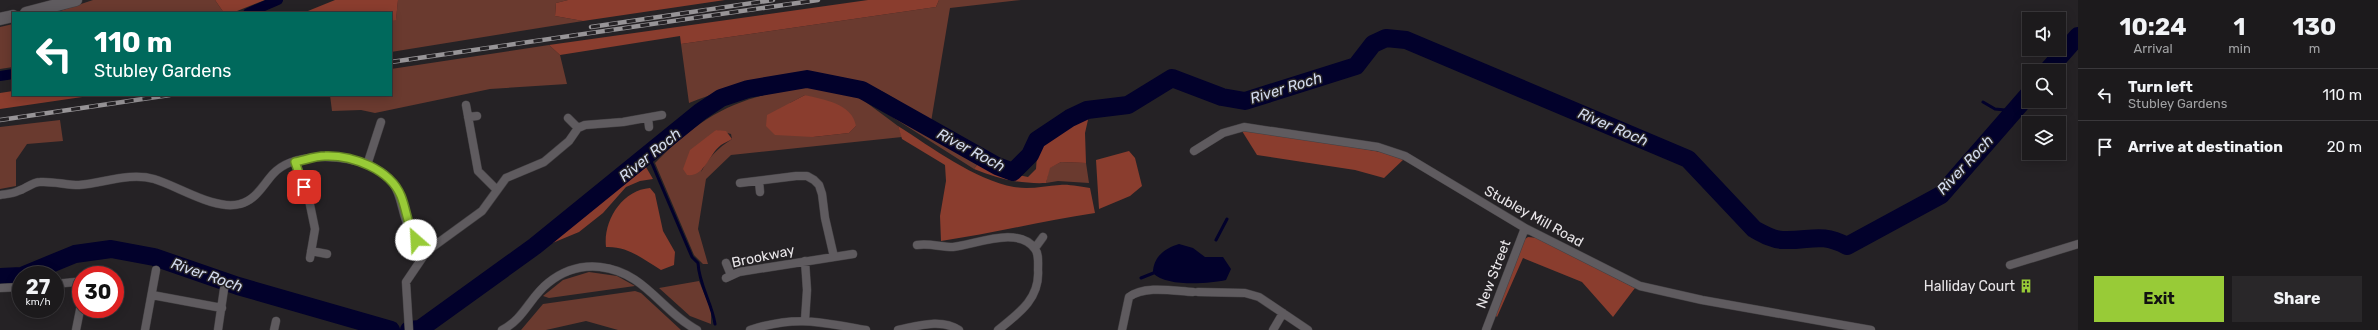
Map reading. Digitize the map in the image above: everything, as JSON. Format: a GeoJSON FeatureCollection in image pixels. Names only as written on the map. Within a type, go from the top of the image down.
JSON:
{"type":"FeatureCollection","features":[{"type":"Feature","properties":{"kind":"main road"},"geometry":{"type":"LineString","coordinates":[[30,12],[76,0]]}},
{"type":"Feature","properties":{"kind":"main road"},"geometry":{"type":"LineString","coordinates":[[0,19],[12,16]]}},
{"type":"Feature","properties":{"kind":"street"},"geometry":{"type":"LineString","coordinates":[[466,105],[478,171],[496,189]]}},
{"type":"Feature","properties":{"kind":"street"},"geometry":{"type":"LineString","coordinates":[[409,330],[407,319],[406,282],[427,251],[488,206],[496,189],[506,178],[544,162],[569,141],[578,128],[599,123],[649,123],[662,115]]}},
{"type":"Feature","properties":{"kind":"street"},"geometry":{"type":"LineString","coordinates":[[468,117],[477,116]]}},
{"type":"Feature","properties":{"kind":"street"},"geometry":{"type":"LineString","coordinates":[[568,118],[578,128]]}},
{"type":"Feature","properties":{"kind":"street"},"geometry":{"type":"LineString","coordinates":[[367,165],[381,122]]}},
{"type":"Feature","properties":{"kind":"street","name":"Stubley Mill Road"},"geometry":{"type":"LineString","coordinates":[[1194,151],[1223,133],[1244,127],[1378,147],[1406,156],[1525,228],[1640,286],[1709,301],[1871,330]]}},
{"type":"Feature","properties":{"kind":"street"},"geometry":{"type":"LineString","coordinates":[[0,195],[16,192],[39,182],[79,185],[142,177],[154,179],[210,201],[232,205],[250,200],[281,167],[295,162],[325,156],[337,157],[367,165],[383,173],[393,182],[401,196],[412,233],[427,251]]}},
{"type":"Feature","properties":{"kind":"street"},"geometry":{"type":"LineString","coordinates":[[295,162],[309,200],[315,229],[310,254],[327,254]]}},
{"type":"Feature","properties":{"kind":"street"},"geometry":{"type":"LineString","coordinates":[[807,176],[809,168]]}},
{"type":"Feature","properties":{"kind":"street"},"geometry":{"type":"LineString","coordinates":[[740,183],[807,176],[819,186],[822,194],[825,218],[834,257]]}},
{"type":"Feature","properties":{"kind":"street"},"geometry":{"type":"LineString","coordinates":[[759,181],[760,192]]}},
{"type":"Feature","properties":{"kind":"street","name":"New Street"},"geometry":{"type":"LineString","coordinates":[[1486,330],[1525,228]]}},
{"type":"Feature","properties":{"kind":"street"},"geometry":{"type":"LineString","coordinates":[[917,245],[930,243],[953,247],[1003,236],[1021,240],[1035,248]]}},
{"type":"Feature","properties":{"kind":"street"},"geometry":{"type":"LineString","coordinates":[[998,330],[1023,310],[1035,292],[1039,276],[1035,248],[1043,237]]}},
{"type":"Feature","properties":{"kind":"street"},"geometry":{"type":"LineString","coordinates":[[2010,265],[2078,244]]}},
{"type":"Feature","properties":{"kind":"street","name":"Brookway"},"geometry":{"type":"LineString","coordinates":[[726,263],[729,276],[739,272],[853,254]]}},
{"type":"Feature","properties":{"kind":"street","name":"Brookway"},"geometry":{"type":"LineString","coordinates":[[805,261],[807,290],[806,320]]}},
{"type":"Feature","properties":{"kind":"street"},"geometry":{"type":"LineString","coordinates":[[502,330],[517,320],[548,283],[571,270],[592,266],[612,268],[628,274],[645,286],[678,317],[697,330]]}},
{"type":"Feature","properties":{"kind":"street"},"geometry":{"type":"LineString","coordinates":[[146,330],[156,270]]}},
{"type":"Feature","properties":{"kind":"street"},"geometry":{"type":"LineString","coordinates":[[0,288],[12,287]]}},
{"type":"Feature","properties":{"kind":"street"},"geometry":{"type":"LineString","coordinates":[[218,330],[224,289]]}},
{"type":"Feature","properties":{"kind":"street"},"geometry":{"type":"LineString","coordinates":[[1122,330],[1129,297],[1134,293],[1145,291],[1245,293],[1259,297],[1308,330]]}},
{"type":"Feature","properties":{"kind":"street"},"geometry":{"type":"LineString","coordinates":[[152,295],[222,308]]}},
{"type":"Feature","properties":{"kind":"street"},"geometry":{"type":"LineString","coordinates":[[1273,330],[1283,313]]}},
{"type":"Feature","properties":{"kind":"street"},"geometry":{"type":"LineString","coordinates":[[76,330],[78,318]]}},
{"type":"Feature","properties":{"kind":"street"},"geometry":{"type":"LineString","coordinates":[[750,330],[774,322],[806,320],[836,327],[866,330]]}},
{"type":"Feature","properties":{"kind":"street"},"geometry":{"type":"LineString","coordinates":[[274,330],[276,321]]}},
{"type":"Feature","properties":{"kind":"street"},"geometry":{"type":"LineString","coordinates":[[898,330],[938,323],[947,324],[959,330]]}},
{"type":"Feature","properties":{"kind":"shaded area"},"geometry":{"type":"Polygon","coordinates":[[[93,0],[215,0],[223,12],[57,12],[93,0]]]}},
{"type":"Feature","properties":{"kind":"shaded area"},"geometry":{"type":"Polygon","coordinates":[[[215,0],[265,0],[235,12],[223,12],[215,0]]]}},
{"type":"Feature","properties":{"kind":"shaded area"},"geometry":{"type":"Polygon","coordinates":[[[335,0],[398,0],[396,20],[392,21],[392,12],[305,12],[335,0]]]}},
{"type":"Feature","properties":{"kind":"shaded area"},"geometry":{"type":"Polygon","coordinates":[[[398,0],[568,0],[556,3],[555,16],[583,21],[392,52],[392,21],[396,19],[398,0]]]}},
{"type":"Feature","properties":{"kind":"shaded area"},"geometry":{"type":"Polygon","coordinates":[[[568,0],[725,0],[583,21],[555,16],[556,3],[568,0]]]}},
{"type":"Feature","properties":{"kind":"shaded area"},"geometry":{"type":"Polygon","coordinates":[[[868,0],[939,0],[936,7],[681,44],[680,36],[560,55],[549,45],[868,0]]]}},
{"type":"Feature","properties":{"kind":"shaded area"},"geometry":{"type":"Polygon","coordinates":[[[939,0],[1021,0],[950,8],[931,122],[873,87],[850,79],[827,75],[780,77],[757,81],[734,87],[689,103],[681,44],[936,7],[939,0]]]}},
{"type":"Feature","properties":{"kind":"shaded area"},"geometry":{"type":"Polygon","coordinates":[[[12,24],[12,67],[0,69],[0,27],[12,24]]]}},
{"type":"Feature","properties":{"kind":"shaded area"},"geometry":{"type":"Polygon","coordinates":[[[549,45],[560,55],[567,84],[490,89],[375,113],[361,110],[332,111],[330,96],[392,96],[392,69],[549,45]]]}},
{"type":"Feature","properties":{"kind":"shaded area"},"geometry":{"type":"Polygon","coordinates":[[[807,87],[839,90],[863,100],[898,126],[902,137],[731,155],[706,179],[698,229],[708,264],[703,264],[694,255],[655,163],[689,132],[723,110],[741,102],[783,91],[807,87]],[[805,95],[790,103],[813,137],[849,133],[856,126],[805,95]],[[716,130],[701,172],[714,153],[732,139],[731,134],[716,130]]]}},
{"type":"Feature","properties":{"kind":"shaded area"},"geometry":{"type":"Polygon","coordinates":[[[842,88],[863,95],[979,162],[974,169],[864,99],[842,88]]]}},
{"type":"Feature","properties":{"kind":"shaded area"},"geometry":{"type":"Polygon","coordinates":[[[12,91],[12,96],[89,96],[0,109],[0,93],[12,91]]]}},
{"type":"Feature","properties":{"kind":"shaded area"},"geometry":{"type":"Polygon","coordinates":[[[805,95],[828,101],[843,107],[849,112],[856,126],[849,133],[813,137],[775,135],[766,126],[767,115],[805,95]]]}},
{"type":"Feature","properties":{"kind":"shaded area"},"geometry":{"type":"Polygon","coordinates":[[[1090,111],[1085,133],[1086,163],[1061,162],[1050,168],[1046,183],[1027,183],[1009,180],[992,176],[974,169],[979,162],[1003,172],[1028,177],[1036,169],[1037,155],[1042,139],[1090,111]]]}},
{"type":"Feature","properties":{"kind":"shaded area"},"geometry":{"type":"Polygon","coordinates":[[[60,120],[63,141],[27,144],[16,160],[16,186],[0,189],[0,127],[60,120]]]}},
{"type":"Feature","properties":{"kind":"shaded area"},"geometry":{"type":"Polygon","coordinates":[[[898,126],[954,162],[999,183],[1020,188],[1071,185],[1090,188],[1095,213],[941,241],[940,216],[946,181],[945,165],[902,139],[898,126]]]}},
{"type":"Feature","properties":{"kind":"shaded area"},"geometry":{"type":"Polygon","coordinates":[[[1248,129],[1387,153],[1404,159],[1384,178],[1355,170],[1257,155],[1242,131],[1248,129]]]}},
{"type":"Feature","properties":{"kind":"shaded area"},"geometry":{"type":"Polygon","coordinates":[[[716,130],[726,131],[732,139],[717,149],[698,173],[687,175],[683,169],[690,150],[716,130]]]}},
{"type":"Feature","properties":{"kind":"shaded area"},"geometry":{"type":"Polygon","coordinates":[[[1129,151],[1135,158],[1142,186],[1130,196],[1099,209],[1096,160],[1129,151]]]}},
{"type":"Feature","properties":{"kind":"shaded area"},"geometry":{"type":"Polygon","coordinates":[[[643,162],[653,179],[640,181],[626,187],[603,213],[579,232],[550,244],[548,240],[643,162]]]}},
{"type":"Feature","properties":{"kind":"shaded area"},"geometry":{"type":"Polygon","coordinates":[[[1061,162],[1086,163],[1089,183],[1058,181],[1046,183],[1049,168],[1061,162]]]}},
{"type":"Feature","properties":{"kind":"shaded area"},"geometry":{"type":"Polygon","coordinates":[[[650,188],[655,194],[663,231],[675,252],[674,265],[661,270],[628,251],[614,247],[606,247],[608,227],[616,208],[631,194],[650,188]]]}},
{"type":"Feature","properties":{"kind":"shaded area"},"geometry":{"type":"Polygon","coordinates":[[[1528,237],[1538,238],[1635,288],[1613,317],[1582,282],[1523,258],[1497,317],[1495,315],[1522,241],[1528,237]]]}},
{"type":"Feature","properties":{"kind":"shaded area"},"geometry":{"type":"Polygon","coordinates":[[[589,272],[617,276],[635,286],[549,298],[543,296],[563,280],[589,272]]]}},
{"type":"Feature","properties":{"kind":"shaded area"},"geometry":{"type":"Polygon","coordinates":[[[699,281],[711,310],[711,324],[690,316],[659,288],[699,281]]]}},
{"type":"Feature","properties":{"kind":"shaded area"},"geometry":{"type":"Polygon","coordinates":[[[635,291],[641,293],[681,330],[618,330],[586,321],[546,330],[521,330],[543,304],[635,291]]]}},
{"type":"Feature","properties":{"kind":"water"},"geometry":{"type":"Polygon","coordinates":[[[1179,244],[1193,248],[1205,257],[1223,257],[1231,269],[1226,280],[1209,283],[1177,282],[1167,281],[1153,273],[1155,262],[1161,254],[1169,248],[1179,244]]]}},
{"type":"Feature","properties":{"kind":"waterway"},"geometry":{"type":"LineString","coordinates":[[250,12],[278,0]]}},
{"type":"Feature","properties":{"kind":"waterway","name":"River Roch"},"geometry":{"type":"LineString","coordinates":[[2053,64],[2078,36]]}},
{"type":"Feature","properties":{"kind":"waterway","name":"River Roch"},"geometry":{"type":"LineString","coordinates":[[409,330],[420,329],[535,246],[700,112],[721,98],[748,89],[807,79],[862,90],[997,166],[1013,172],[1030,155],[1037,140],[1070,118],[1087,110],[1128,105],[1172,78],[1222,97],[1245,101],[1356,66],[1373,44],[1386,38],[1406,40],[1688,159],[1754,229],[1768,236],[1783,240],[1815,238],[1830,239],[1847,246],[1941,195],[2022,102]]}},
{"type":"Feature","properties":{"kind":"waterway"},"geometry":{"type":"LineString","coordinates":[[0,76],[12,74]]}},
{"type":"Feature","properties":{"kind":"waterway"},"geometry":{"type":"LineString","coordinates":[[1983,102],[1995,109],[2015,111]]}},
{"type":"Feature","properties":{"kind":"waterway"},"geometry":{"type":"LineString","coordinates":[[648,154],[692,257],[698,263],[701,279],[715,324]]}},
{"type":"Feature","properties":{"kind":"waterway"},"geometry":{"type":"LineString","coordinates":[[1216,240],[1227,219]]}},
{"type":"Feature","properties":{"kind":"waterway","name":"River Roch"},"geometry":{"type":"LineString","coordinates":[[46,266],[75,254],[111,249],[154,257],[238,286],[391,330]]}},
{"type":"Feature","properties":{"kind":"waterway"},"geometry":{"type":"LineString","coordinates":[[1141,278],[1156,272]]}},
{"type":"Feature","properties":{"kind":"waterway","name":"River Roch"},"geometry":{"type":"LineString","coordinates":[[0,277],[12,276]]}},
{"type":"Feature","properties":{"kind":"railway"},"geometry":{"type":"LineString","coordinates":[[591,27],[773,0]]}},
{"type":"Feature","properties":{"kind":"railway"},"geometry":{"type":"LineString","coordinates":[[392,62],[818,0]]}},
{"type":"Feature","properties":{"kind":"railway"},"geometry":{"type":"LineString","coordinates":[[0,120],[163,96]]}},
{"type":"Feature","properties":{"kind":"place","name":"Halliday Court"},"geometry":{"type":"Point","coordinates":[2026,286]}},
{"type":"Feature","properties":{"kind":"route"},"geometry":{"type":"LineString","coordinates":[[304,187],[295,162],[325,156],[352,160],[367,165],[383,173],[393,182],[401,196],[407,223],[416,240]]}}]}
